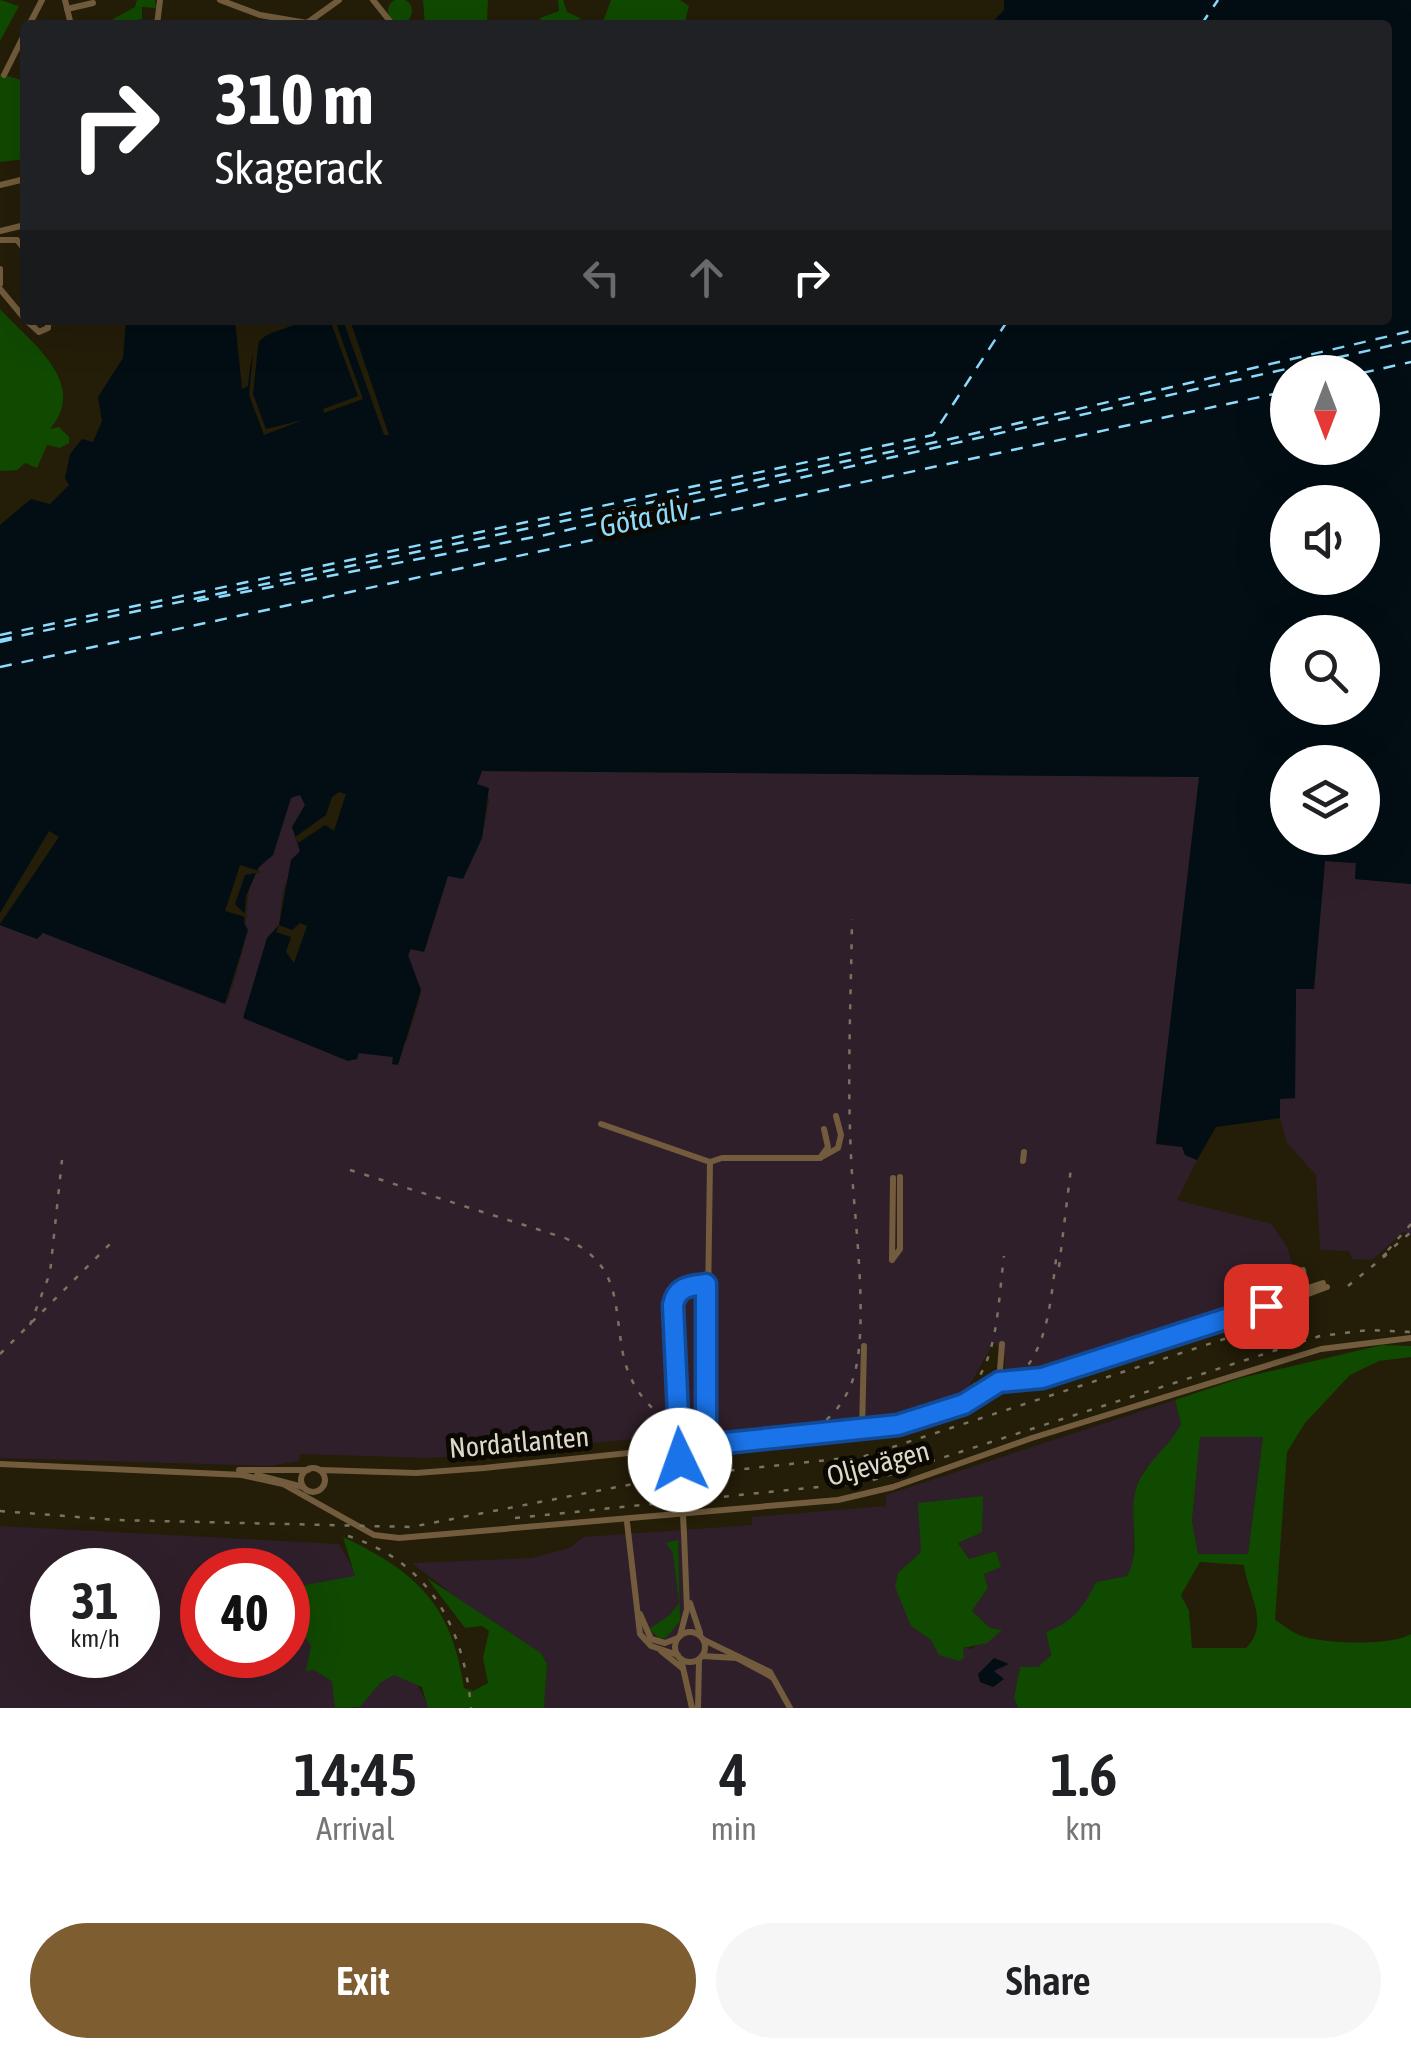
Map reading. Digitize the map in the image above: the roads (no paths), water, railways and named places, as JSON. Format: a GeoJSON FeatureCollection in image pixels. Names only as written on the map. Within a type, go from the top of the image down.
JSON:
{"type":"FeatureCollection","features":[{"type":"Feature","properties":{"kind":"street"},"geometry":{"type":"LineString","coordinates":[[220,0],[287,20]]}},
{"type":"Feature","properties":{"kind":"street"},"geometry":{"type":"LineString","coordinates":[[313,20],[340,0]]}},
{"type":"Feature","properties":{"kind":"street"},"geometry":{"type":"LineString","coordinates":[[372,0],[390,20]]}},
{"type":"Feature","properties":{"kind":"street"},"geometry":{"type":"LineString","coordinates":[[66,5],[92,3]]}},
{"type":"Feature","properties":{"kind":"street"},"geometry":{"type":"LineString","coordinates":[[320,14],[324,20]]}},
{"type":"Feature","properties":{"kind":"street"},"geometry":{"type":"LineString","coordinates":[[4,75],[20,44]]}},
{"type":"Feature","properties":{"kind":"street"},"geometry":{"type":"LineString","coordinates":[[0,269],[0,286],[20,313]]}},
{"type":"Feature","properties":{"kind":"street"},"geometry":{"type":"LineString","coordinates":[[601,1124],[710,1162],[722,1158],[832,1156],[841,1136],[836,1116]]}},
{"type":"Feature","properties":{"kind":"street"},"geometry":{"type":"LineString","coordinates":[[820,1158],[828,1149],[824,1129]]}},
{"type":"Feature","properties":{"kind":"street"},"geometry":{"type":"LineString","coordinates":[[1023,1161],[1024,1152]]}},
{"type":"Feature","properties":{"kind":"street"},"geometry":{"type":"LineString","coordinates":[[706,1445],[710,1162]]}},
{"type":"Feature","properties":{"kind":"street"},"geometry":{"type":"LineString","coordinates":[[896,1178],[897,1256]]}},
{"type":"Feature","properties":{"kind":"street"},"geometry":{"type":"LineString","coordinates":[[1305,1270],[1305,1289]]}},
{"type":"Feature","properties":{"kind":"street"},"geometry":{"type":"LineString","coordinates":[[695,1708],[679,1656],[687,1586],[674,1300],[687,1286],[706,1284]]}},
{"type":"Feature","properties":{"kind":"street","name":"Nordatlanten"},"geometry":{"type":"LineString","coordinates":[[320,1470],[433,1472],[862,1431],[950,1409],[999,1382],[1042,1378],[1325,1285]]}},
{"type":"Feature","properties":{"kind":"street","name":"Oljevägen"},"geometry":{"type":"LineString","coordinates":[[242,1474],[283,1484],[374,1535],[399,1538],[627,1521],[866,1495],[1321,1349],[1411,1338]]}},
{"type":"Feature","properties":{"kind":"street"},"geometry":{"type":"LineString","coordinates":[[999,1382],[1002,1344]]}},
{"type":"Feature","properties":{"kind":"street"},"geometry":{"type":"LineString","coordinates":[[862,1431],[864,1346]]}},
{"type":"Feature","properties":{"kind":"street","name":"Oljevägen"},"geometry":{"type":"LineString","coordinates":[[0,1464],[273,1476],[304,1487],[344,1517]]}},
{"type":"Feature","properties":{"kind":"street"},"geometry":{"type":"LineString","coordinates":[[304,1487],[302,1477],[308,1470]]}},
{"type":"Feature","properties":{"kind":"street","name":"Oljevägen"},"geometry":{"type":"LineString","coordinates":[[195,1471],[320,1470],[334,1508]]}},
{"type":"Feature","properties":{"kind":"street","name":"Nordatlanten"},"geometry":{"type":"LineString","coordinates":[[324,1485],[352,1472]]}},
{"type":"Feature","properties":{"kind":"street"},"geometry":{"type":"LineString","coordinates":[[312,1492],[324,1485]]}},
{"type":"Feature","properties":{"kind":"street"},"geometry":{"type":"LineString","coordinates":[[627,1521],[640,1634],[684,1670]]}},
{"type":"Feature","properties":{"kind":"street"},"geometry":{"type":"LineString","coordinates":[[687,1586],[702,1638],[695,1708]]}},
{"type":"Feature","properties":{"kind":"street"},"geometry":{"type":"LineString","coordinates":[[636,1598],[648,1636],[660,1642],[690,1632],[751,1659],[773,1677],[790,1708]]}},
{"type":"Feature","properties":{"kind":"street"},"geometry":{"type":"LineString","coordinates":[[655,1648],[692,1662],[701,1657],[728,1656],[773,1677]]}},
{"type":"Feature","properties":{"kind":"water","name":"Göta älv"},"geometry":{"type":"Polygon","coordinates":[[[1004,0],[1411,0],[1411,884],[1355,879],[1356,863],[1325,861],[1314,989],[1296,989],[1295,1098],[1280,1099],[1280,1118],[1216,1127],[1197,1160],[1185,1155],[1182,1147],[1156,1144],[1199,777],[482,771],[477,784],[489,788],[482,838],[463,879],[448,876],[424,952],[411,949],[408,955],[421,990],[398,1065],[392,1064],[393,1057],[359,1053],[357,1059],[348,1061],[243,1018],[267,938],[279,925],[291,860],[300,851],[292,827],[305,805],[300,795],[291,798],[273,855],[258,868],[246,896],[244,923],[248,930],[225,1004],[43,933],[37,939],[0,925],[0,525],[31,499],[50,504],[69,485],[65,478],[70,454],[82,439],[93,442],[102,421],[98,397],[123,358],[126,325],[236,325],[242,389],[248,386],[256,346],[269,334],[293,325],[1392,325],[1392,20],[995,20],[1004,10],[1004,0]]]}},
{"type":"Feature","properties":{"kind":"water"},"geometry":{"type":"Polygon","coordinates":[[[994,1658],[1009,1664],[994,1671],[1004,1679],[993,1687],[980,1682],[978,1674],[994,1658]]]}},
{"type":"Feature","properties":{"kind":"railway"},"geometry":{"type":"LineString","coordinates":[[773,1446],[810,1432],[830,1416],[846,1395],[857,1360],[861,1302],[849,1096],[852,919]]}},
{"type":"Feature","properties":{"kind":"railway"},"geometry":{"type":"LineString","coordinates":[[30,1325],[50,1273],[62,1160]]}},
{"type":"Feature","properties":{"kind":"railway"},"geometry":{"type":"LineString","coordinates":[[1059,1267],[1071,1168]]}},
{"type":"Feature","properties":{"kind":"railway"},"geometry":{"type":"LineString","coordinates":[[350,1170],[565,1238],[583,1249],[597,1261],[612,1287],[623,1354],[641,1395],[673,1424],[693,1434],[757,1448]]}},
{"type":"Feature","properties":{"kind":"railway"},"geometry":{"type":"LineString","coordinates":[[1411,1224],[1382,1257],[1411,1232]]}},
{"type":"Feature","properties":{"kind":"railway"},"geometry":{"type":"LineString","coordinates":[[0,1354],[114,1240]]}},
{"type":"Feature","properties":{"kind":"railway"},"geometry":{"type":"LineString","coordinates":[[1348,1286],[1391,1251]]}},
{"type":"Feature","properties":{"kind":"railway"},"geometry":{"type":"LineString","coordinates":[[984,1404],[1005,1390],[1033,1358],[1047,1320],[1057,1252]]}},
{"type":"Feature","properties":{"kind":"railway"},"geometry":{"type":"LineString","coordinates":[[925,1423],[950,1409],[981,1374],[995,1331],[1004,1256]]}},
{"type":"Feature","properties":{"kind":"railway"},"geometry":{"type":"LineString","coordinates":[[0,1511],[117,1520],[411,1527],[669,1477],[865,1456],[1301,1314]]}},
{"type":"Feature","properties":{"kind":"railway"},"geometry":{"type":"LineString","coordinates":[[515,1518],[867,1482],[1320,1336],[1369,1330],[1411,1332]]}},
{"type":"Feature","properties":{"kind":"railway"},"geometry":{"type":"LineString","coordinates":[[348,1536],[400,1562],[437,1601],[460,1651],[471,1708]]}}]}
